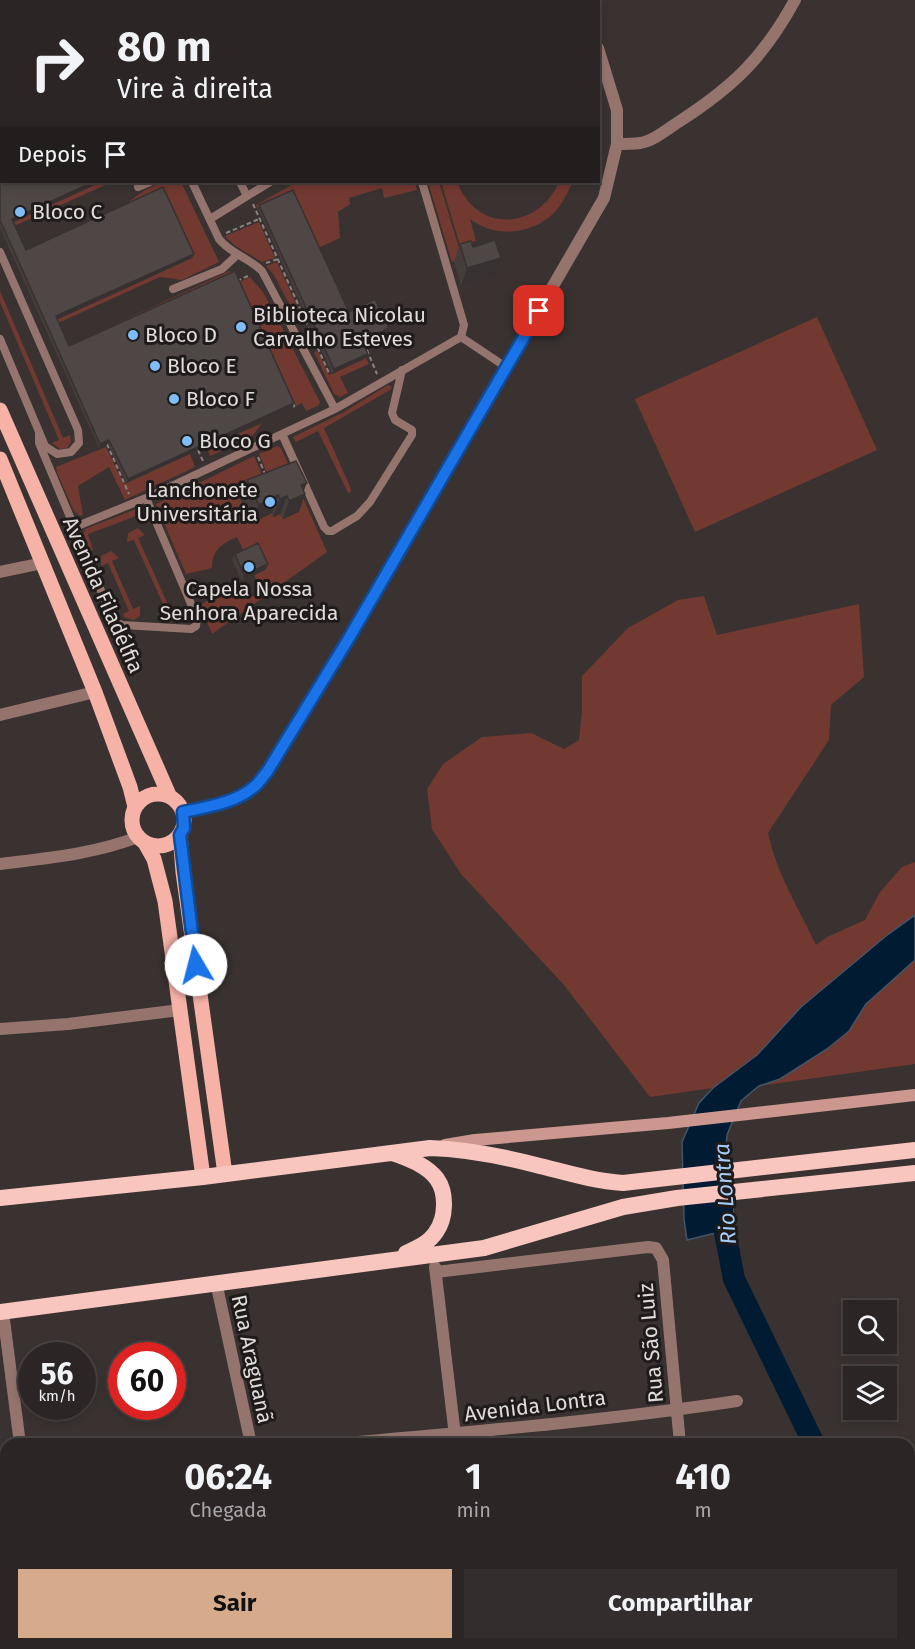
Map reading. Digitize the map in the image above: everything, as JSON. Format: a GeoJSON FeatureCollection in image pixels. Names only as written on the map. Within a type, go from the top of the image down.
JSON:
{"type":"FeatureCollection","features":[{"type":"Feature","properties":{"kind":"highway"},"geometry":{"type":"LineString","coordinates":[[5,1200],[430,1148],[462,1150],[510,1159],[600,1182],[623,1183],[915,1150]]}},
{"type":"Feature","properties":{"kind":"highway"},"geometry":{"type":"LineString","coordinates":[[392,1153],[421,1165],[437,1179],[444,1196],[443,1215],[436,1232],[423,1244],[397,1258]]}},
{"type":"Feature","properties":{"kind":"highway"},"geometry":{"type":"LineString","coordinates":[[1,1311],[484,1248],[623,1207],[677,1198],[915,1173]]}},
{"type":"Feature","properties":{"kind":"main road","name":"Avenida Filadélfia"},"geometry":{"type":"LineString","coordinates":[[0,410],[169,795]]}},
{"type":"Feature","properties":{"kind":"main road","name":"Avenida Filadélfia"},"geometry":{"type":"LineString","coordinates":[[0,459],[95,692],[130,787],[135,807]]}},
{"type":"Feature","properties":{"kind":"main road"},"geometry":{"type":"LineString","coordinates":[[142,840],[160,846],[168,844],[180,835],[184,828],[183,812],[175,799],[161,794],[146,796],[135,807],[132,822],[134,830],[154,858],[165,901],[203,1176]]}},
{"type":"Feature","properties":{"kind":"main road"},"geometry":{"type":"LineString","coordinates":[[180,835],[183,872],[225,1174]]}},
{"type":"Feature","properties":{"kind":"main road"},"geometry":{"type":"LineString","coordinates":[[430,1148],[475,1140],[668,1123],[915,1095]]}},
{"type":"Feature","properties":{"kind":"street"},"geometry":{"type":"LineString","coordinates":[[616,144],[640,143],[653,138],[720,95],[746,70],[778,31],[795,0]]}},
{"type":"Feature","properties":{"kind":"street"},"geometry":{"type":"LineString","coordinates":[[183,812],[240,796],[255,786],[267,772],[355,628],[604,198],[616,144],[617,110],[600,55]]}},
{"type":"Feature","properties":{"kind":"street"},"geometry":{"type":"LineString","coordinates":[[0,572],[43,563]]}},
{"type":"Feature","properties":{"kind":"street"},"geometry":{"type":"LineString","coordinates":[[0,716],[95,692]]}},
{"type":"Feature","properties":{"kind":"street"},"geometry":{"type":"LineString","coordinates":[[0,864],[83,853],[142,840]]}},
{"type":"Feature","properties":{"kind":"street"},"geometry":{"type":"LineString","coordinates":[[0,1029],[68,1024],[180,1010]]}},
{"type":"Feature","properties":{"kind":"street","name":"Rua São Luiz"},"geometry":{"type":"LineString","coordinates":[[436,1272],[648,1247],[656,1248],[663,1260],[679,1438]]}},
{"type":"Feature","properties":{"kind":"street"},"geometry":{"type":"LineString","coordinates":[[433,1255],[455,1438]]}},
{"type":"Feature","properties":{"kind":"street","name":"Rua Araguanã"},"geometry":{"type":"LineString","coordinates":[[216,1282],[249,1438]]}},
{"type":"Feature","properties":{"kind":"street"},"geometry":{"type":"LineString","coordinates":[[1,1311],[19,1438]]}},
{"type":"Feature","properties":{"kind":"street","name":"Avenida Lontra"},"geometry":{"type":"LineString","coordinates":[[470,1438],[737,1401]]}},
{"type":"Feature","properties":{"kind":"lane"},"geometry":{"type":"LineString","coordinates":[[138,187],[148,183]]}},
{"type":"Feature","properties":{"kind":"lane"},"geometry":{"type":"LineString","coordinates":[[192,183],[225,247],[255,264],[262,271],[335,409]]}},
{"type":"Feature","properties":{"kind":"lane"},"geometry":{"type":"LineString","coordinates":[[240,183],[247,196]]}},
{"type":"Feature","properties":{"kind":"lane"},"geometry":{"type":"LineString","coordinates":[[210,219],[268,183]]}},
{"type":"Feature","properties":{"kind":"lane"},"geometry":{"type":"LineString","coordinates":[[75,527],[146,498],[335,409],[461,337],[464,325],[422,183]]}},
{"type":"Feature","properties":{"kind":"lane"},"geometry":{"type":"LineString","coordinates":[[0,252],[80,436],[79,443],[71,452],[57,454],[45,446],[0,339]]}},
{"type":"Feature","properties":{"kind":"lane"},"geometry":{"type":"LineString","coordinates":[[173,289],[228,265],[237,255]]}},
{"type":"Feature","properties":{"kind":"lane"},"geometry":{"type":"LineString","coordinates":[[461,337],[506,367]]}},
{"type":"Feature","properties":{"kind":"lane"},"geometry":{"type":"LineString","coordinates":[[282,434],[324,527],[332,531],[357,516],[370,502],[412,435],[412,430],[395,420],[392,413],[402,370]]}},
{"type":"Feature","properties":{"kind":"lane"},"geometry":{"type":"LineString","coordinates":[[39,434],[39,443],[112,617],[117,623],[123,625],[191,629],[195,626],[197,618],[146,498]]}},
{"type":"Feature","properties":{"kind":"path"},"geometry":{"type":"LineString","coordinates":[[254,204],[329,373]]}},
{"type":"Feature","properties":{"kind":"path"},"geometry":{"type":"LineString","coordinates":[[218,236],[261,218]]}},
{"type":"Feature","properties":{"kind":"path"},"geometry":{"type":"LineString","coordinates":[[263,263],[278,258]]}},
{"type":"Feature","properties":{"kind":"path"},"geometry":{"type":"LineString","coordinates":[[228,265],[237,281],[250,275]]}},
{"type":"Feature","properties":{"kind":"path"},"geometry":{"type":"LineString","coordinates":[[264,343],[287,333]]}},
{"type":"Feature","properties":{"kind":"path"},"geometry":{"type":"LineString","coordinates":[[363,341],[381,382]]}},
{"type":"Feature","properties":{"kind":"path"},"geometry":{"type":"LineString","coordinates":[[291,400],[295,409]]}},
{"type":"Feature","properties":{"kind":"path"},"geometry":{"type":"LineString","coordinates":[[107,444],[125,483]]}},
{"type":"Feature","properties":{"kind":"path"},"geometry":{"type":"LineString","coordinates":[[254,447],[266,477]]}},
{"type":"Feature","properties":{"kind":"path"},"geometry":{"type":"LineString","coordinates":[[198,450],[203,462]]}},
{"type":"Feature","properties":{"kind":"shaded area"},"geometry":{"type":"Polygon","coordinates":[[[99,183],[110,183],[12,227],[11,223],[99,183]]]}},
{"type":"Feature","properties":{"kind":"shaded area"},"geometry":{"type":"Polygon","coordinates":[[[161,183],[181,183],[219,262],[182,280],[160,277],[58,323],[68,346],[230,271],[233,275],[67,350],[50,311],[60,318],[192,258],[23,251],[127,203],[145,190],[161,183]]]}},
{"type":"Feature","properties":{"kind":"shaded area"},"geometry":{"type":"Polygon","coordinates":[[[295,183],[415,183],[417,190],[384,198],[382,188],[349,198],[350,204],[338,212],[340,238],[316,249],[291,194],[258,209],[256,205],[295,183]]]}},
{"type":"Feature","properties":{"kind":"shaded area"},"geometry":{"type":"Polygon","coordinates":[[[428,183],[439,183],[462,258],[452,262],[428,183]]]}},
{"type":"Feature","properties":{"kind":"shaded area"},"geometry":{"type":"Polygon","coordinates":[[[441,183],[458,183],[466,199],[478,211],[493,218],[508,220],[523,217],[537,210],[549,198],[558,183],[572,183],[559,207],[544,221],[523,230],[501,231],[490,229],[470,219],[476,241],[460,245],[441,183]]]}},
{"type":"Feature","properties":{"kind":"shaded area"},"geometry":{"type":"Polygon","coordinates":[[[259,222],[275,258],[262,262],[234,245],[225,236],[259,222]]]}},
{"type":"Feature","properties":{"kind":"shaded area"},"geometry":{"type":"Polygon","coordinates":[[[277,262],[304,321],[299,323],[274,275],[266,266],[277,262]]]}},
{"type":"Feature","properties":{"kind":"shaded area"},"geometry":{"type":"Polygon","coordinates":[[[250,277],[263,292],[284,331],[266,339],[240,282],[250,277]]]}},
{"type":"Feature","properties":{"kind":"shaded area"},"geometry":{"type":"Polygon","coordinates":[[[0,291],[63,438],[70,435],[71,442],[67,448],[60,449],[52,443],[59,440],[0,302],[0,291]]]}},
{"type":"Feature","properties":{"kind":"shaded area"},"geometry":{"type":"Polygon","coordinates":[[[817,317],[877,450],[695,532],[635,399],[817,317]]]}},
{"type":"Feature","properties":{"kind":"shaded area"},"geometry":{"type":"Polygon","coordinates":[[[286,336],[320,402],[319,405],[306,411],[302,403],[296,406],[268,344],[286,336]]]}},
{"type":"Feature","properties":{"kind":"shaded area"},"geometry":{"type":"Polygon","coordinates":[[[318,351],[329,375],[366,358],[369,364],[340,377],[348,393],[340,397],[334,394],[314,352],[318,351]]]}},
{"type":"Feature","properties":{"kind":"shaded area"},"geometry":{"type":"Polygon","coordinates":[[[388,385],[392,387],[390,390],[324,428],[351,489],[348,493],[318,431],[296,442],[293,437],[344,412],[388,385]]]}},
{"type":"Feature","properties":{"kind":"shaded area"},"geometry":{"type":"Polygon","coordinates":[[[262,423],[251,438],[210,456],[207,448],[262,423]]]}},
{"type":"Feature","properties":{"kind":"shaded area"},"geometry":{"type":"Polygon","coordinates":[[[277,446],[281,448],[327,552],[212,634],[200,606],[222,590],[236,598],[262,592],[237,537],[218,548],[212,568],[186,574],[156,504],[254,456],[267,486],[252,522],[272,513],[274,517],[280,514],[283,519],[298,512],[272,485],[259,454],[277,446]]]}},
{"type":"Feature","properties":{"kind":"shaded area"},"geometry":{"type":"Polygon","coordinates":[[[106,447],[124,484],[190,454],[195,467],[125,500],[109,467],[78,486],[83,515],[80,516],[74,511],[56,467],[106,447]]]}},
{"type":"Feature","properties":{"kind":"shaded area"},"geometry":{"type":"Polygon","coordinates":[[[144,506],[152,523],[149,524],[144,513],[88,534],[93,550],[90,551],[83,534],[85,529],[144,506]]]}},
{"type":"Feature","properties":{"kind":"shaded area"},"geometry":{"type":"Polygon","coordinates":[[[138,528],[145,535],[138,538],[171,611],[178,608],[178,618],[172,622],[160,616],[167,613],[134,540],[127,542],[128,533],[138,528]]]}},
{"type":"Feature","properties":{"kind":"shaded area"},"geometry":{"type":"Polygon","coordinates":[[[111,551],[119,558],[112,561],[133,609],[140,606],[140,616],[134,620],[124,617],[123,614],[129,611],[108,563],[101,566],[101,556],[111,551]]]}},
{"type":"Feature","properties":{"kind":"shaded area"},"geometry":{"type":"Polygon","coordinates":[[[704,596],[717,635],[859,604],[864,677],[831,705],[829,740],[768,833],[782,876],[816,945],[827,937],[865,920],[880,892],[902,867],[915,862],[915,915],[886,936],[801,1007],[757,1055],[713,1088],[650,1097],[564,985],[461,874],[432,829],[427,789],[443,764],[482,737],[531,733],[564,749],[579,740],[582,676],[628,628],[678,600],[704,596]]]}},
{"type":"Feature","properties":{"kind":"shaded area"},"geometry":{"type":"Polygon","coordinates":[[[915,960],[915,1064],[759,1086],[780,1079],[827,1049],[849,1031],[866,1004],[915,960]]]}},
{"type":"Feature","properties":{"kind":"water"},"geometry":{"type":"Polygon","coordinates":[[[915,915],[915,960],[866,1004],[849,1031],[827,1049],[780,1079],[759,1086],[741,1101],[727,1135],[725,1159],[736,1228],[687,1240],[684,1219],[682,1142],[699,1103],[713,1088],[757,1055],[801,1007],[886,936],[915,915]]]}},
{"type":"Feature","properties":{"kind":"building"},"geometry":{"type":"Polygon","coordinates":[[[0,183],[91,183],[12,219],[26,250],[163,187],[194,254],[56,316],[69,346],[235,271],[294,403],[128,479],[109,440],[100,444],[0,220],[0,183]]]}},
{"type":"Feature","properties":{"kind":"building"},"geometry":{"type":"Polygon","coordinates":[[[293,190],[349,312],[375,299],[389,328],[362,341],[368,354],[334,369],[259,205],[293,190]]]}},
{"type":"Feature","properties":{"kind":"building"},"geometry":{"type":"Polygon","coordinates":[[[495,240],[501,258],[467,268],[460,244],[471,241],[473,247],[495,240]]]}},
{"type":"Feature","properties":{"kind":"building"},"geometry":{"type":"Polygon","coordinates":[[[296,461],[307,483],[301,485],[305,494],[289,501],[287,496],[280,499],[278,495],[259,505],[247,480],[296,461]]]}},
{"type":"Feature","properties":{"kind":"building","name":"Capela Nossa Senhora Aparecida"},"geometry":{"type":"Polygon","coordinates":[[[258,543],[268,564],[244,575],[235,554],[258,543]]]}},
{"type":"Feature","properties":{"kind":"waterway","name":"Rio Lontra"},"geometry":{"type":"LineString","coordinates":[[721,1202],[734,1279],[811,1438]]}},
{"type":"Feature","properties":{"kind":"place","name":"Bloco C"},"geometry":{"type":"Point","coordinates":[20,212]}},
{"type":"Feature","properties":{"kind":"place","name":"Biblioteca Nicolau Carvalho Esteves"},"geometry":{"type":"Point","coordinates":[241,327]}},
{"type":"Feature","properties":{"kind":"place","name":"Bloco D"},"geometry":{"type":"Point","coordinates":[133,335]}},
{"type":"Feature","properties":{"kind":"place","name":"Bloco E"},"geometry":{"type":"Point","coordinates":[155,366]}},
{"type":"Feature","properties":{"kind":"place","name":"Bloco F"},"geometry":{"type":"Point","coordinates":[174,399]}},
{"type":"Feature","properties":{"kind":"place","name":"Bloco G"},"geometry":{"type":"Point","coordinates":[187,441]}},
{"type":"Feature","properties":{"kind":"place","name":"Lanchonete Universitária"},"geometry":{"type":"Point","coordinates":[270,502]}},
{"type":"Feature","properties":{"kind":"place","name":"Capela Nossa Senhora Aparecida"},"geometry":{"type":"Point","coordinates":[249,567]}},
{"type":"Feature","properties":{"kind":"route"},"geometry":{"type":"LineString","coordinates":[[196,965],[183,872],[180,835],[184,828],[183,812],[240,796],[255,786],[267,772],[349,638],[539,311]]}}]}
